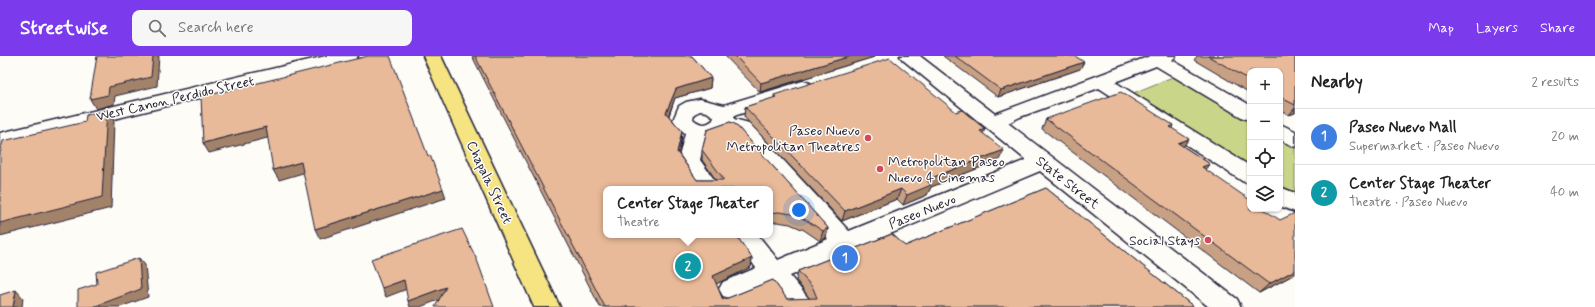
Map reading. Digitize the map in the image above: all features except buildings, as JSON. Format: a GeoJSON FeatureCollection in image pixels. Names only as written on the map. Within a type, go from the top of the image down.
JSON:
{"type":"FeatureCollection","features":[{"type":"Feature","properties":{"kind":"main road","name":"Chapala Street"},"geometry":{"type":"LineString","coordinates":[[432,56],[547,307]]}},
{"type":"Feature","properties":{"kind":"street","name":"West Canon Perdido Street"},"geometry":{"type":"LineString","coordinates":[[0,140],[349,56]]}},
{"type":"Feature","properties":{"kind":"street","name":"State Street"},"geometry":{"type":"LineString","coordinates":[[901,57],[993,123],[1228,307]]}},
{"type":"Feature","properties":{"kind":"street"},"geometry":{"type":"LineString","coordinates":[[993,123],[1013,113],[1162,58],[1247,112]]}},
{"type":"Feature","properties":{"kind":"street"},"geometry":{"type":"LineString","coordinates":[[1101,81],[1247,174]]}},
{"type":"Feature","properties":{"kind":"street"},"geometry":{"type":"LineString","coordinates":[[818,82],[722,118],[717,129],[707,131],[696,130],[687,126],[682,120],[685,102],[710,106],[719,110],[722,118],[742,128],[846,243]]}},
{"type":"Feature","properties":{"kind":"street"},"geometry":{"type":"LineString","coordinates":[[696,130],[689,161],[708,186]]}},
{"type":"Feature","properties":{"kind":"street"},"geometry":{"type":"LineString","coordinates":[[1283,133],[1295,140]]}},
{"type":"Feature","properties":{"kind":"street","name":"Paseo Nuevo"},"geometry":{"type":"LineString","coordinates":[[732,289],[1043,162]]}},
{"type":"Feature","properties":{"kind":"street"},"geometry":{"type":"LineString","coordinates":[[1283,197],[1295,204]]}},
{"type":"Feature","properties":{"kind":"street"},"geometry":{"type":"LineString","coordinates":[[747,238],[800,307]]}},
{"type":"Feature","properties":{"kind":"green space"},"geometry":{"type":"Polygon","coordinates":[[[1175,76],[1247,119],[1247,167],[1131,94],[1175,76]]]}},
{"type":"Feature","properties":{"kind":"green space"},"geometry":{"type":"Polygon","coordinates":[[[1283,140],[1295,147],[1295,198],[1283,190],[1283,140]]]}},
{"type":"Feature","properties":{"kind":"place","name":"Paseo Nuevo Metropolitan Theatres"},"geometry":{"type":"Point","coordinates":[868,138]}},
{"type":"Feature","properties":{"kind":"place","name":"Metropolitan Paseo Nuevo 4 Cinemas"},"geometry":{"type":"Point","coordinates":[880,169]}},
{"type":"Feature","properties":{"kind":"place","name":"Social Stays"},"geometry":{"type":"Point","coordinates":[1208,240]}},
{"type":"Feature","properties":{"kind":"place","name":"Paseo Nuevo Mall"},"geometry":{"type":"Point","coordinates":[845,258]}},
{"type":"Feature","properties":{"kind":"place","name":"Center Stage Theater"},"geometry":{"type":"Point","coordinates":[688,266]}}]}
